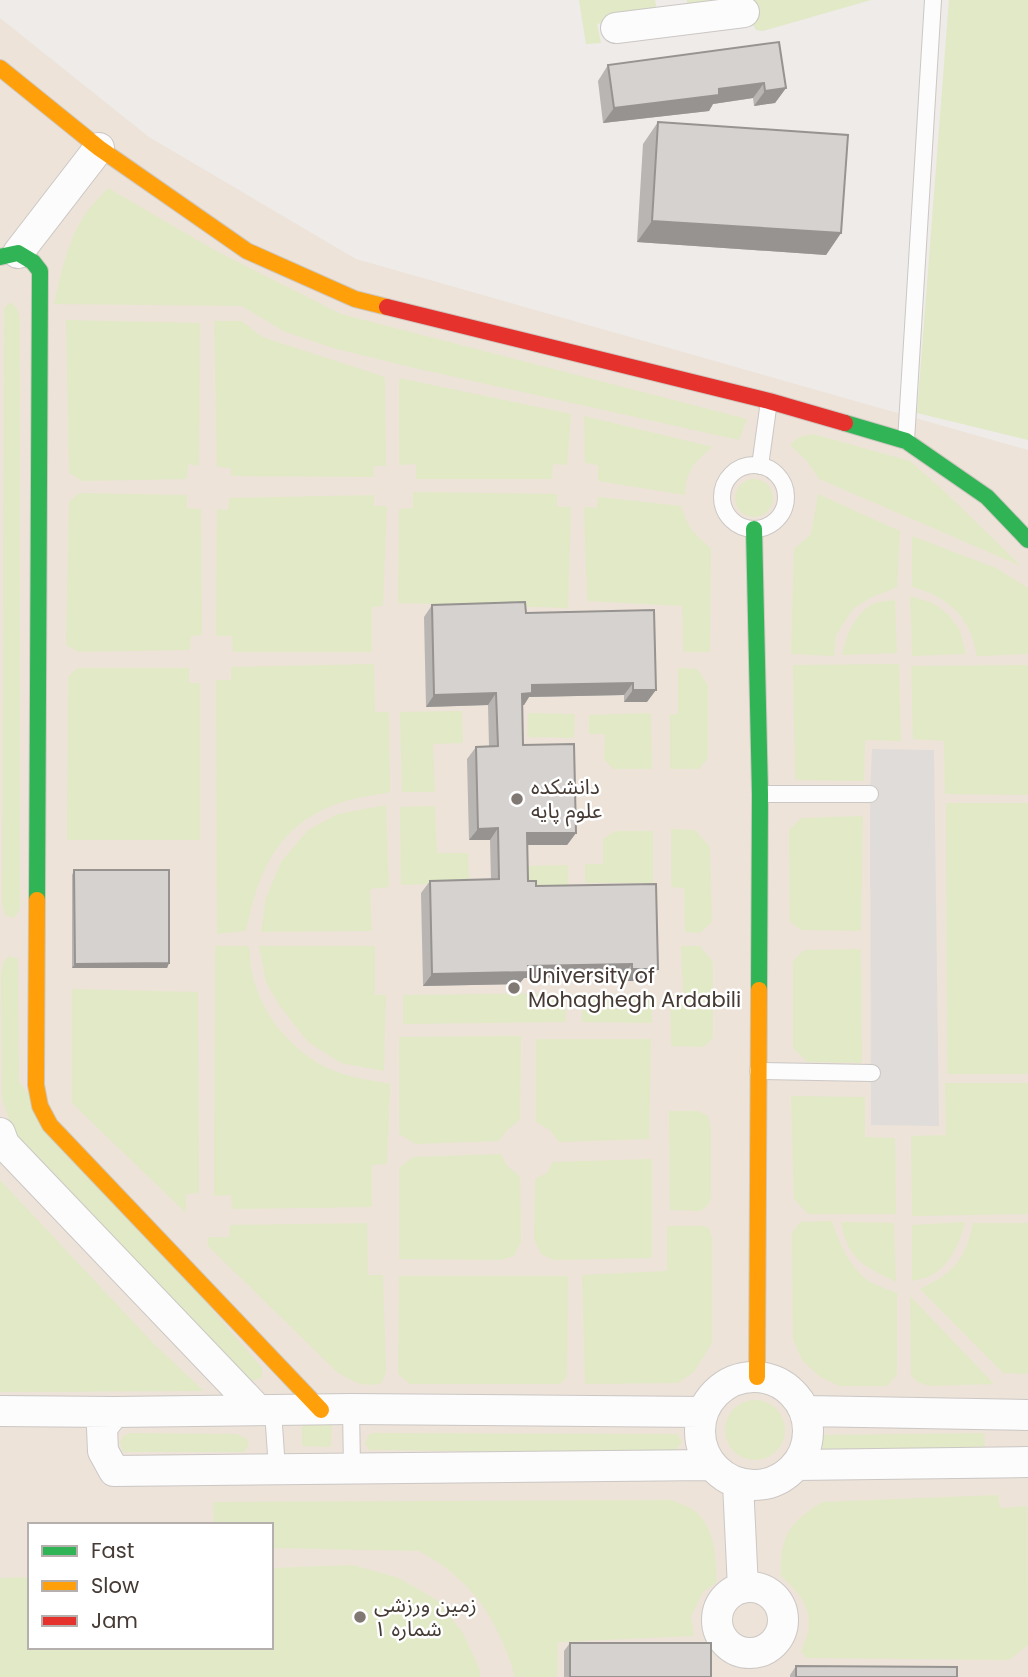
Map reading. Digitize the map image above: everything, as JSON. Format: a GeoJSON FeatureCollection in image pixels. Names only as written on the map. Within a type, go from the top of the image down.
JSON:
{"type":"FeatureCollection","features":[{"type":"Feature","properties":{"kind":"street"},"geometry":{"type":"LineString","coordinates":[[616,29],[677,10],[744,12]]}},
{"type":"Feature","properties":{"kind":"street"},"geometry":{"type":"LineString","coordinates":[[0,68],[99,148],[247,251],[355,299],[769,401],[906,441],[987,497],[1028,540]]}},
{"type":"Feature","properties":{"kind":"street"},"geometry":{"type":"LineString","coordinates":[[99,148],[9,255],[33,262],[40,271],[37,1058],[40,1106],[50,1125],[321,1410]]}},
{"type":"Feature","properties":{"kind":"street"},"geometry":{"type":"LineString","coordinates":[[754,529],[760,794],[757,1377]]}},
{"type":"Feature","properties":{"kind":"street"},"geometry":{"type":"LineString","coordinates":[[0,1133],[4,1143],[265,1411]]}},
{"type":"Feature","properties":{"kind":"street"},"geometry":{"type":"LineString","coordinates":[[744,1377],[763,1377],[780,1384],[795,1396],[805,1411],[808,1430],[805,1448],[796,1465],[784,1476],[770,1483],[749,1483],[723,1476],[711,1465],[702,1449],[699,1430],[702,1412],[712,1396],[726,1384],[744,1377]]}},
{"type":"Feature","properties":{"kind":"street"},"geometry":{"type":"LineString","coordinates":[[0,1411],[351,1409],[702,1412]]}},
{"type":"Feature","properties":{"kind":"street"},"geometry":{"type":"LineString","coordinates":[[805,1411],[1028,1415]]}},
{"type":"Feature","properties":{"kind":"street"},"geometry":{"type":"LineString","coordinates":[[114,1412],[102,1428],[103,1451],[114,1471],[711,1465]]}},
{"type":"Feature","properties":{"kind":"street"},"geometry":{"type":"LineString","coordinates":[[796,1465],[1028,1462]]}},
{"type":"Feature","properties":{"kind":"street"},"geometry":{"type":"LineString","coordinates":[[749,1483],[752,1588]]}},
{"type":"Feature","properties":{"kind":"lane"},"geometry":{"type":"LineString","coordinates":[[906,441],[933,0]]}},
{"type":"Feature","properties":{"kind":"lane"},"geometry":{"type":"LineString","coordinates":[[760,466],[769,401]]}},
{"type":"Feature","properties":{"kind":"lane"},"geometry":{"type":"LineString","coordinates":[[760,466],[778,476],[786,495],[785,505],[774,522],[754,529],[734,523],[727,515],[722,494],[731,475],[739,469],[760,466]]}},
{"type":"Feature","properties":{"kind":"lane"},"geometry":{"type":"LineString","coordinates":[[760,794],[870,793]]}},
{"type":"Feature","properties":{"kind":"lane"},"geometry":{"type":"LineString","coordinates":[[758,1071],[872,1073]]}},
{"type":"Feature","properties":{"kind":"lane"},"geometry":{"type":"LineString","coordinates":[[351,1409],[352,1468]]}},
{"type":"Feature","properties":{"kind":"lane"},"geometry":{"type":"LineString","coordinates":[[265,1411],[276,1469]]}},
{"type":"Feature","properties":{"kind":"shaded area","name":"University of Mohaghegh Ardabili"},"geometry":{"type":"Polygon","coordinates":[[[0,18],[149,137],[356,259],[1028,450],[1028,1677],[0,1677],[0,18]]]}},
{"type":"Feature","properties":{"kind":"shaded area"},"geometry":{"type":"Polygon","coordinates":[[[872,749],[934,750],[939,1126],[871,1125],[872,749]]]}},
{"type":"Feature","properties":{"kind":"green space"},"geometry":{"type":"Polygon","coordinates":[[[579,0],[655,0],[656,6],[654,12],[646,16],[597,24],[601,43],[586,44],[579,0]]]}},
{"type":"Feature","properties":{"kind":"green space"},"geometry":{"type":"Polygon","coordinates":[[[687,0],[871,0],[763,31],[756,30],[752,23],[687,7],[687,0]]]}},
{"type":"Feature","properties":{"kind":"green space"},"geometry":{"type":"Polygon","coordinates":[[[949,0],[1028,0],[1028,440],[917,413],[949,0]]]}},
{"type":"Feature","properties":{"kind":"green space"},"geometry":{"type":"Polygon","coordinates":[[[108,188],[218,252],[341,314],[747,419],[739,440],[410,367],[333,348],[283,331],[242,306],[54,304],[76,230],[89,209],[108,188]]]}},
{"type":"Feature","properties":{"kind":"green space"},"geometry":{"type":"Polygon","coordinates":[[[11,302],[18,310],[20,320],[20,909],[14,918],[5,915],[2,905],[4,308],[11,302]]]}},
{"type":"Feature","properties":{"kind":"green space"},"geometry":{"type":"Polygon","coordinates":[[[66,320],[200,323],[199,466],[188,464],[187,479],[82,481],[69,473],[66,320]]]}},
{"type":"Feature","properties":{"kind":"green space"},"geometry":{"type":"Polygon","coordinates":[[[214,321],[242,321],[262,337],[385,377],[386,466],[374,466],[374,477],[231,476],[231,468],[217,467],[214,321]]]}},
{"type":"Feature","properties":{"kind":"green space"},"geometry":{"type":"Polygon","coordinates":[[[399,378],[571,414],[567,465],[553,464],[552,479],[416,479],[416,464],[399,465],[399,378]]]}},
{"type":"Feature","properties":{"kind":"green space"},"geometry":{"type":"Polygon","coordinates":[[[584,416],[713,447],[692,467],[685,495],[598,481],[598,465],[585,463],[584,416]]]}},
{"type":"Feature","properties":{"kind":"green space"},"geometry":{"type":"Polygon","coordinates":[[[813,434],[910,461],[1021,566],[819,479],[807,461],[790,445],[799,437],[813,434]]]}},
{"type":"Feature","properties":{"kind":"green space"},"geometry":{"type":"Polygon","coordinates":[[[754,479],[768,484],[773,498],[768,512],[754,517],[740,512],[735,498],[740,484],[754,479]]]}},
{"type":"Feature","properties":{"kind":"green space"},"geometry":{"type":"Polygon","coordinates":[[[413,492],[557,494],[557,507],[571,507],[568,608],[398,603],[399,509],[413,508],[413,492]]]}},
{"type":"Feature","properties":{"kind":"green space"},"geometry":{"type":"Polygon","coordinates":[[[79,493],[187,495],[187,508],[201,509],[202,635],[191,636],[190,650],[78,652],[66,645],[69,502],[79,493]]]}},
{"type":"Feature","properties":{"kind":"green space"},"geometry":{"type":"Polygon","coordinates":[[[818,494],[900,531],[897,587],[870,598],[853,609],[836,635],[834,656],[791,654],[794,549],[811,534],[818,494]]]}},
{"type":"Feature","properties":{"kind":"green space"},"geometry":{"type":"Polygon","coordinates":[[[374,495],[374,506],[387,506],[383,606],[372,607],[372,652],[233,652],[232,636],[216,636],[217,509],[228,510],[229,498],[374,495]]]}},
{"type":"Feature","properties":{"kind":"green space"},"geometry":{"type":"Polygon","coordinates":[[[598,497],[681,506],[692,530],[711,548],[710,652],[683,652],[682,606],[587,601],[584,507],[597,508],[598,497]]]}},
{"type":"Feature","properties":{"kind":"green space"},"geometry":{"type":"Polygon","coordinates":[[[912,536],[996,568],[1028,588],[1028,654],[977,656],[972,637],[962,617],[948,603],[931,593],[912,587],[912,536]]]}},
{"type":"Feature","properties":{"kind":"green space"},"geometry":{"type":"Polygon","coordinates":[[[910,596],[933,603],[948,614],[960,630],[966,654],[912,656],[910,596]]]}},
{"type":"Feature","properties":{"kind":"green space"},"geometry":{"type":"Polygon","coordinates":[[[895,600],[897,653],[842,655],[849,633],[866,608],[895,600]]]}},
{"type":"Feature","properties":{"kind":"green space"},"geometry":{"type":"Polygon","coordinates":[[[374,664],[375,712],[389,712],[390,792],[336,804],[298,825],[284,839],[264,871],[246,931],[217,934],[216,680],[231,680],[231,667],[374,664]]]}},
{"type":"Feature","properties":{"kind":"green space"},"geometry":{"type":"Polygon","coordinates":[[[899,664],[901,741],[865,740],[864,781],[795,780],[793,665],[899,664]]]}},
{"type":"Feature","properties":{"kind":"green space"},"geometry":{"type":"Polygon","coordinates":[[[1028,665],[1028,795],[945,794],[944,741],[913,739],[911,666],[1028,665]]]}},
{"type":"Feature","properties":{"kind":"green space"},"geometry":{"type":"Polygon","coordinates":[[[77,668],[189,668],[189,683],[200,683],[200,840],[67,840],[68,677],[77,668]]]}},
{"type":"Feature","properties":{"kind":"green space"},"geometry":{"type":"Polygon","coordinates":[[[678,668],[697,669],[708,685],[708,758],[699,769],[670,769],[670,714],[678,714],[678,668]]]}},
{"type":"Feature","properties":{"kind":"green space"},"geometry":{"type":"Polygon","coordinates":[[[462,711],[463,743],[433,744],[435,792],[402,792],[400,712],[462,711]]]}},
{"type":"Feature","properties":{"kind":"green space"},"geometry":{"type":"Polygon","coordinates":[[[528,713],[575,714],[574,738],[527,737],[528,713]]]}},
{"type":"Feature","properties":{"kind":"green space"},"geometry":{"type":"Polygon","coordinates":[[[651,713],[652,769],[613,769],[604,759],[605,734],[589,734],[589,715],[651,713]]]}},
{"type":"Feature","properties":{"kind":"green space"},"geometry":{"type":"Polygon","coordinates":[[[946,803],[1028,803],[1028,1074],[947,1074],[946,803]]]}},
{"type":"Feature","properties":{"kind":"green space"},"geometry":{"type":"Polygon","coordinates":[[[386,805],[389,887],[370,889],[372,931],[261,932],[266,898],[281,862],[308,830],[338,814],[386,805]]]}},
{"type":"Feature","properties":{"kind":"green space"},"geometry":{"type":"Polygon","coordinates":[[[435,806],[437,853],[468,853],[469,883],[401,885],[400,807],[435,806]]]}},
{"type":"Feature","properties":{"kind":"green space"},"geometry":{"type":"Polygon","coordinates":[[[863,816],[861,931],[801,930],[790,922],[789,830],[801,818],[863,816]]]}},
{"type":"Feature","properties":{"kind":"green space"},"geometry":{"type":"Polygon","coordinates":[[[671,829],[695,830],[710,847],[712,922],[700,933],[685,932],[684,888],[671,887],[671,829]]]}},
{"type":"Feature","properties":{"kind":"green space"},"geometry":{"type":"Polygon","coordinates":[[[615,831],[653,831],[653,883],[585,883],[585,864],[603,864],[603,839],[615,831]]]}},
{"type":"Feature","properties":{"kind":"green space"},"geometry":{"type":"Polygon","coordinates":[[[568,865],[568,886],[526,888],[525,866],[568,865]]]}},
{"type":"Feature","properties":{"kind":"green space"},"geometry":{"type":"Polygon","coordinates":[[[215,946],[249,946],[252,973],[262,1002],[279,1029],[301,1051],[335,1071],[390,1084],[387,1164],[372,1165],[372,1207],[232,1209],[231,1195],[214,1196],[215,946]]]}},
{"type":"Feature","properties":{"kind":"green space"},"geometry":{"type":"Polygon","coordinates":[[[259,946],[375,946],[375,995],[386,995],[384,1071],[341,1063],[308,1042],[279,1005],[266,982],[259,946]]]}},
{"type":"Feature","properties":{"kind":"green space"},"geometry":{"type":"Polygon","coordinates":[[[681,946],[700,946],[713,962],[713,1038],[704,1047],[671,1046],[670,995],[683,995],[681,946]]]}},
{"type":"Feature","properties":{"kind":"green space"},"geometry":{"type":"Polygon","coordinates":[[[861,949],[862,1063],[807,1062],[793,1048],[793,961],[804,950],[861,949]]]}},
{"type":"Feature","properties":{"kind":"green space"},"geometry":{"type":"Polygon","coordinates":[[[9,956],[18,959],[19,1082],[262,1368],[262,1378],[251,1381],[21,1146],[2,1099],[1,974],[3,962],[9,956]]]}},
{"type":"Feature","properties":{"kind":"green space"},"geometry":{"type":"Polygon","coordinates":[[[72,989],[198,992],[199,1193],[186,1194],[186,1213],[72,1103],[72,989]]]}},
{"type":"Feature","properties":{"kind":"green space"},"geometry":{"type":"Polygon","coordinates":[[[565,993],[566,1022],[403,1024],[403,995],[565,993]]]}},
{"type":"Feature","properties":{"kind":"green space"},"geometry":{"type":"Polygon","coordinates":[[[582,994],[652,995],[652,1023],[582,1022],[582,994]]]}},
{"type":"Feature","properties":{"kind":"green space"},"geometry":{"type":"Polygon","coordinates":[[[521,1036],[520,1120],[507,1130],[499,1141],[416,1144],[399,1134],[399,1037],[521,1036]]]}},
{"type":"Feature","properties":{"kind":"green space"},"geometry":{"type":"Polygon","coordinates":[[[536,1039],[651,1039],[649,1139],[559,1142],[550,1130],[536,1122],[536,1039]]]}},
{"type":"Feature","properties":{"kind":"green space"},"geometry":{"type":"Polygon","coordinates":[[[945,1083],[1028,1083],[1028,1214],[912,1216],[911,1136],[946,1135],[945,1083]]]}},
{"type":"Feature","properties":{"kind":"green space"},"geometry":{"type":"Polygon","coordinates":[[[791,1096],[865,1097],[865,1137],[895,1138],[896,1214],[808,1214],[794,1199],[791,1096]]]}},
{"type":"Feature","properties":{"kind":"green space"},"geometry":{"type":"Polygon","coordinates":[[[669,1111],[698,1111],[708,1116],[711,1129],[711,1198],[701,1211],[670,1210],[669,1111]]]}},
{"type":"Feature","properties":{"kind":"green space"},"geometry":{"type":"Polygon","coordinates":[[[501,1154],[507,1166],[520,1176],[521,1242],[514,1256],[501,1260],[399,1259],[399,1168],[413,1157],[501,1154]]]}},
{"type":"Feature","properties":{"kind":"green space"},"geometry":{"type":"Polygon","coordinates":[[[652,1159],[652,1258],[553,1260],[541,1254],[534,1239],[535,1179],[547,1173],[553,1162],[652,1159]]]}},
{"type":"Feature","properties":{"kind":"green space"},"geometry":{"type":"Polygon","coordinates":[[[0,1180],[154,1344],[204,1391],[0,1392],[0,1180]]]}},
{"type":"Feature","properties":{"kind":"green space"},"geometry":{"type":"Polygon","coordinates":[[[832,1221],[844,1252],[854,1267],[866,1279],[897,1293],[897,1375],[887,1386],[840,1386],[820,1377],[802,1360],[793,1339],[792,1233],[800,1222],[832,1221]]]}},
{"type":"Feature","properties":{"kind":"green space"},"geometry":{"type":"Polygon","coordinates":[[[841,1222],[894,1223],[896,1282],[859,1260],[848,1245],[841,1222]]]}},
{"type":"Feature","properties":{"kind":"green space"},"geometry":{"type":"Polygon","coordinates":[[[965,1222],[958,1244],[946,1264],[932,1275],[912,1281],[912,1225],[965,1222]]]}},
{"type":"Feature","properties":{"kind":"green space"},"geometry":{"type":"Polygon","coordinates":[[[367,1223],[368,1275],[383,1275],[386,1371],[382,1383],[369,1385],[353,1381],[337,1372],[207,1245],[209,1237],[229,1237],[230,1225],[367,1223]]]}},
{"type":"Feature","properties":{"kind":"green space"},"geometry":{"type":"Polygon","coordinates":[[[973,1223],[1028,1223],[1028,1374],[1003,1373],[920,1289],[941,1277],[956,1264],[966,1247],[973,1223]]]}},
{"type":"Feature","properties":{"kind":"green space"},"geometry":{"type":"Polygon","coordinates":[[[667,1226],[709,1228],[712,1237],[712,1343],[694,1372],[678,1383],[585,1384],[582,1275],[667,1271],[667,1226]]]}},
{"type":"Feature","properties":{"kind":"green space"},"geometry":{"type":"Polygon","coordinates":[[[399,1276],[568,1276],[567,1377],[560,1384],[410,1384],[398,1374],[399,1276]]]}},
{"type":"Feature","properties":{"kind":"green space"},"geometry":{"type":"Polygon","coordinates":[[[910,1296],[994,1384],[930,1386],[917,1382],[911,1375],[910,1296]]]}},
{"type":"Feature","properties":{"kind":"green space"},"geometry":{"type":"Polygon","coordinates":[[[755,1400],[776,1409],[785,1430],[776,1451],[755,1460],[734,1451],[725,1430],[734,1409],[755,1400]]]}},
{"type":"Feature","properties":{"kind":"green space"},"geometry":{"type":"Polygon","coordinates":[[[302,1419],[332,1420],[331,1447],[302,1446],[302,1419]]]}},
{"type":"Feature","properties":{"kind":"green space"},"geometry":{"type":"Polygon","coordinates":[[[130,1433],[236,1434],[246,1438],[249,1443],[245,1452],[123,1452],[120,1442],[123,1436],[130,1433]]]}},
{"type":"Feature","properties":{"kind":"green space"},"geometry":{"type":"Polygon","coordinates":[[[372,1433],[677,1434],[682,1442],[672,1454],[369,1450],[365,1443],[372,1433]]]}},
{"type":"Feature","properties":{"kind":"green space"},"geometry":{"type":"Polygon","coordinates":[[[984,1433],[985,1448],[823,1450],[823,1435],[984,1433]]]}},
{"type":"Feature","properties":{"kind":"green space"},"geometry":{"type":"Polygon","coordinates":[[[998,1495],[1000,1508],[1027,1506],[1028,1645],[1009,1660],[806,1658],[801,1651],[809,1627],[807,1609],[796,1591],[781,1576],[785,1540],[794,1524],[802,1517],[822,1502],[998,1495]]]}},
{"type":"Feature","properties":{"kind":"green space"},"geometry":{"type":"Polygon","coordinates":[[[671,1500],[690,1508],[706,1524],[715,1553],[716,1583],[703,1592],[691,1616],[694,1636],[558,1642],[557,1677],[514,1677],[497,1630],[480,1603],[459,1579],[419,1551],[273,1548],[273,1523],[214,1523],[213,1502],[671,1500]]]}},
{"type":"Feature","properties":{"kind":"green space","name":"زمین ورزشی شماره ۱"},"geometry":{"type":"Polygon","coordinates":[[[353,1565],[399,1578],[437,1600],[463,1633],[480,1670],[480,1677],[0,1677],[0,1578],[28,1577],[28,1649],[273,1649],[273,1568],[353,1565]]]}},
{"type":"Feature","properties":{"kind":"building"},"geometry":{"type":"Polygon","coordinates":[[[779,42],[786,88],[765,91],[764,83],[719,89],[719,95],[614,108],[608,65],[779,42]]]}},
{"type":"Feature","properties":{"kind":"building"},"geometry":{"type":"Polygon","coordinates":[[[658,122],[848,135],[841,233],[652,221],[658,122]]]}},
{"type":"Feature","properties":{"kind":"building","name":"دانشکده علوم پایه"},"geometry":{"type":"Polygon","coordinates":[[[525,602],[526,613],[654,610],[656,690],[633,690],[633,683],[532,685],[532,693],[522,694],[523,745],[574,744],[576,833],[527,833],[528,881],[536,881],[536,886],[656,884],[658,969],[632,969],[632,964],[528,966],[528,972],[432,974],[430,881],[499,879],[498,828],[478,829],[476,747],[498,746],[496,693],[434,695],[432,605],[525,602]]]}},
{"type":"Feature","properties":{"kind":"building"},"geometry":{"type":"Polygon","coordinates":[[[74,870],[169,870],[169,963],[75,964],[74,870]]]}},
{"type":"Feature","properties":{"kind":"building"},"geometry":{"type":"Polygon","coordinates":[[[570,1643],[711,1643],[711,1677],[570,1677],[570,1643]]]}},
{"type":"Feature","properties":{"kind":"building"},"geometry":{"type":"Polygon","coordinates":[[[796,1666],[957,1667],[957,1677],[796,1677],[796,1666]]]}},
{"type":"Feature","properties":{"kind":"traffic: fast"},"geometry":{"type":"LineString","coordinates":[[0,257],[18,253],[33,262],[40,271],[37,900]]}},
{"type":"Feature","properties":{"kind":"traffic: fast"},"geometry":{"type":"LineString","coordinates":[[845,423],[906,441],[987,497],[1028,540]]}},
{"type":"Feature","properties":{"kind":"traffic: fast"},"geometry":{"type":"LineString","coordinates":[[754,529],[760,794],[759,990]]}},
{"type":"Feature","properties":{"kind":"traffic: slow"},"geometry":{"type":"LineString","coordinates":[[0,68],[99,148],[247,251],[355,299],[387,307]]}},
{"type":"Feature","properties":{"kind":"traffic: slow"},"geometry":{"type":"LineString","coordinates":[[37,900],[36,1085],[40,1106],[50,1125],[321,1410]]}},
{"type":"Feature","properties":{"kind":"traffic: slow"},"geometry":{"type":"LineString","coordinates":[[757,1377],[759,990]]}},
{"type":"Feature","properties":{"kind":"traffic: jam"},"geometry":{"type":"LineString","coordinates":[[387,307],[769,401],[845,423]]}},
{"type":"Feature","properties":{"kind":"place","name":"دانشکده علوم پایه"},"geometry":{"type":"Point","coordinates":[517,799]}},
{"type":"Feature","properties":{"kind":"place","name":"University of Mohaghegh Ardabili"},"geometry":{"type":"Point","coordinates":[514,988]}},
{"type":"Feature","properties":{"kind":"place","name":"زمین ورزشی شماره ۱"},"geometry":{"type":"Point","coordinates":[360,1617]}}]}
